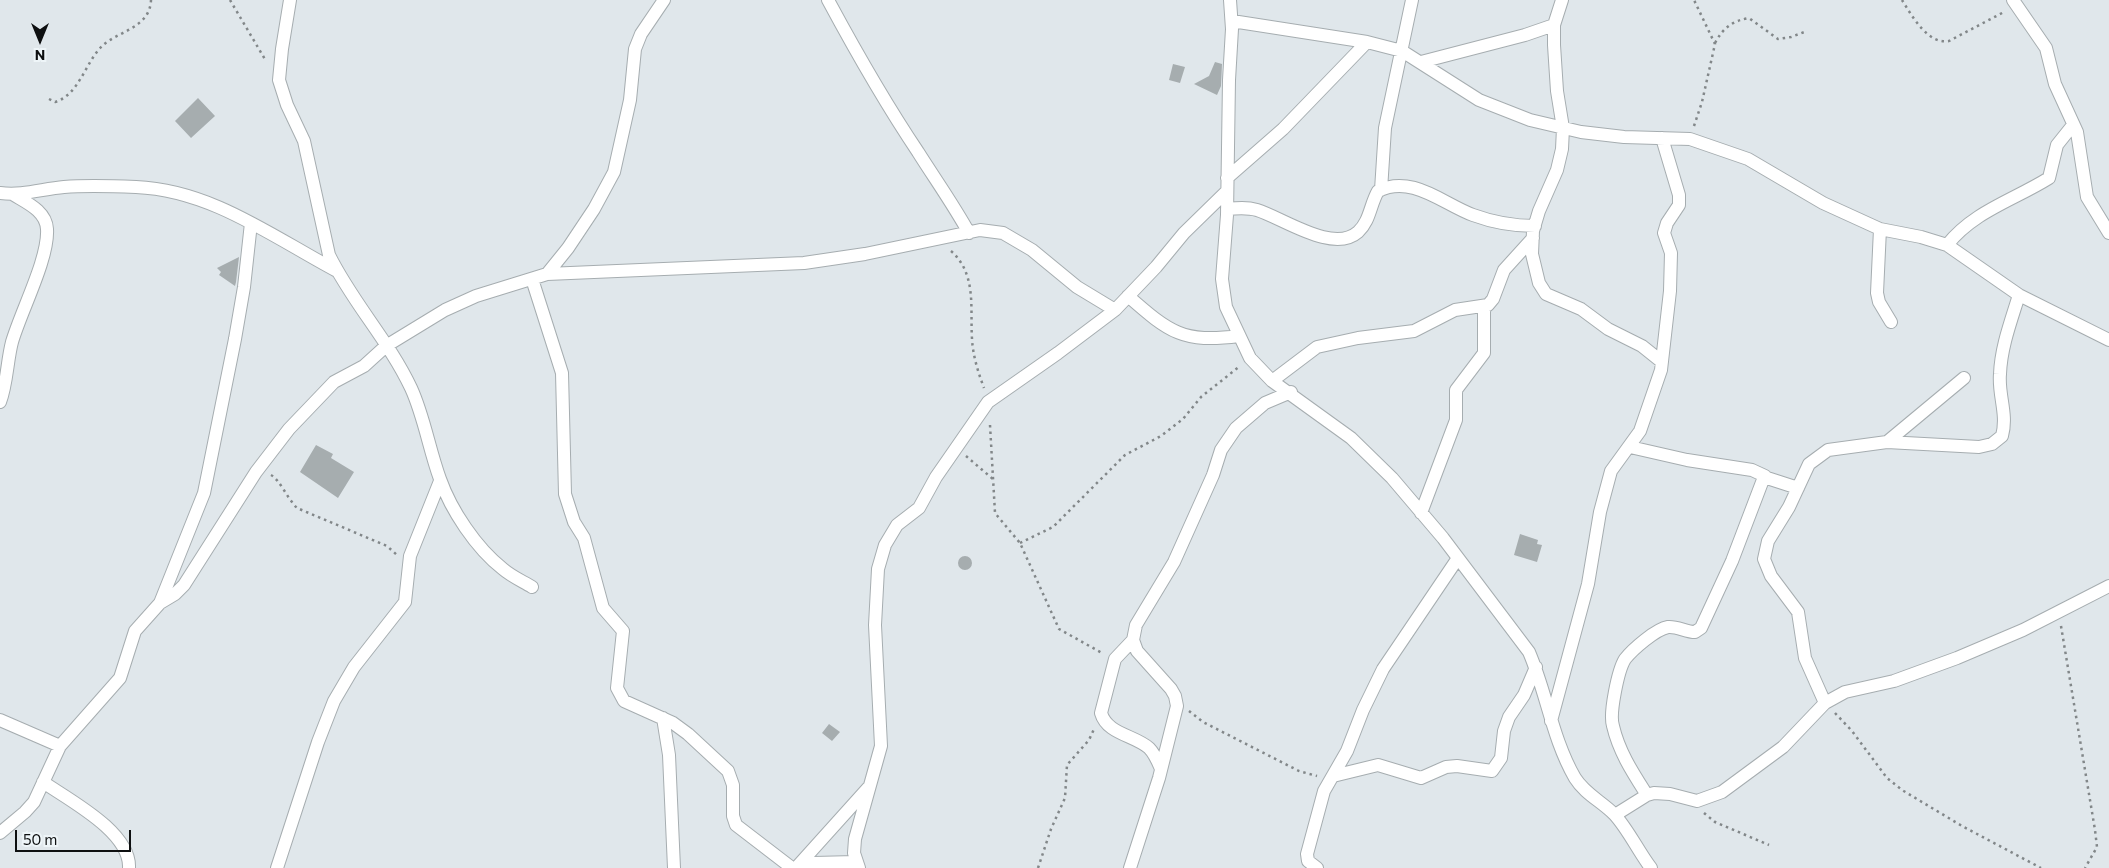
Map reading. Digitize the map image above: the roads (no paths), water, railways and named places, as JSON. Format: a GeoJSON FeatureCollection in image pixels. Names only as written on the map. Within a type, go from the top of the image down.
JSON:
{"type":"FeatureCollection","features":[{"type":"Feature","properties":{"kind":"street"},"geometry":{"type":"LineString","coordinates":[[290,0],[282,49],[280,80],[287,105],[304,141],[329,255],[337,271],[386,346],[411,389],[440,481],[461,519],[485,551],[503,569],[532,587]]}},
{"type":"Feature","properties":{"kind":"street"},"geometry":{"type":"LineString","coordinates":[[547,274],[568,248],[594,209],[614,172],[630,100],[635,49],[641,34],[664,0]]}},
{"type":"Feature","properties":{"kind":"street"},"geometry":{"type":"LineString","coordinates":[[828,0],[856,51],[918,152],[948,194],[969,233]]}},
{"type":"Feature","properties":{"kind":"street"},"geometry":{"type":"LineString","coordinates":[[1230,0],[1232,21],[1227,209],[1222,279],[1226,308],[1250,358],[1272,381],[1290,392],[1351,438],[1371,456],[1458,558],[1529,652],[1536,667],[1557,742],[1582,788],[1615,815],[1651,868]]}},
{"type":"Feature","properties":{"kind":"street"},"geometry":{"type":"LineString","coordinates":[[1381,190],[1385,128],[1412,0]]}},
{"type":"Feature","properties":{"kind":"street"},"geometry":{"type":"LineString","coordinates":[[1562,0],[1554,25],[1557,91],[1563,128],[1557,170],[1538,211],[1534,232],[1532,254],[1539,283],[1546,294],[1581,309],[1608,329],[1642,346],[1662,362]]}},
{"type":"Feature","properties":{"kind":"street"},"geometry":{"type":"LineString","coordinates":[[2015,3],[2046,48],[2055,84],[2073,125],[2080,151],[2087,197],[2109,233]]}},
{"type":"Feature","properties":{"kind":"street"},"geometry":{"type":"LineString","coordinates":[[1232,21],[1367,42],[1402,51],[1479,100],[1530,120],[1563,128],[1615,136],[1690,139],[1748,159],[1823,203],[1880,229],[1921,237],[1947,245],[2019,295],[2109,340]]}},
{"type":"Feature","properties":{"kind":"street"},"geometry":{"type":"LineString","coordinates":[[1421,62],[1554,25]]}},
{"type":"Feature","properties":{"kind":"street"},"geometry":{"type":"LineString","coordinates":[[1227,178],[1283,129],[1367,42]]}},
{"type":"Feature","properties":{"kind":"street"},"geometry":{"type":"LineString","coordinates":[[1947,245],[1959,230],[1981,213],[2049,178],[2057,145],[2073,125]]}},
{"type":"Feature","properties":{"kind":"street"},"geometry":{"type":"LineString","coordinates":[[1551,722],[1588,584],[1600,512],[1611,471],[1640,431],[1662,362],[1671,276],[1670,249],[1664,233],[1667,223],[1679,205],[1679,195],[1662,138]]}},
{"type":"Feature","properties":{"kind":"street"},"geometry":{"type":"LineString","coordinates":[[0,193],[14,195],[79,186],[162,189],[189,195],[223,208],[337,271]]}},
{"type":"Feature","properties":{"kind":"street"},"geometry":{"type":"LineString","coordinates":[[1227,209],[1256,210],[1296,228],[1329,239],[1340,239],[1357,233],[1366,222],[1375,196],[1381,190],[1395,187],[1414,188],[1430,192],[1476,216],[1518,226],[1534,232]]}},
{"type":"Feature","properties":{"kind":"street"},"geometry":{"type":"LineString","coordinates":[[804,868],[814,863],[857,865],[855,839],[872,784],[881,746],[874,625],[878,569],[886,545],[897,525],[919,508],[956,447],[988,402],[1115,310],[1156,268],[1184,233],[1227,192]]}},
{"type":"Feature","properties":{"kind":"street"},"geometry":{"type":"LineString","coordinates":[[0,402],[12,342],[39,266],[47,229],[44,218],[38,211],[14,195]]}},
{"type":"Feature","properties":{"kind":"street"},"geometry":{"type":"LineString","coordinates":[[160,603],[204,493],[237,330],[251,223]]}},
{"type":"Feature","properties":{"kind":"street"},"geometry":{"type":"LineString","coordinates":[[1880,229],[1877,293],[1879,302],[1891,322]]}},
{"type":"Feature","properties":{"kind":"street"},"geometry":{"type":"LineString","coordinates":[[0,833],[34,802],[60,746],[120,678],[135,631],[160,603],[184,585],[260,468],[323,392],[334,382],[364,366],[386,346],[445,310],[476,296],[547,274],[804,263],[865,254],[980,230],[1003,233],[1032,250],[1077,287],[1115,310]]}},
{"type":"Feature","properties":{"kind":"street"},"geometry":{"type":"LineString","coordinates":[[1272,381],[1317,347],[1358,338],[1414,331],[1455,310],[1484,306],[1493,299],[1504,270],[1534,232]]}},
{"type":"Feature","properties":{"kind":"street"},"geometry":{"type":"LineString","coordinates":[[532,279],[562,373],[565,494],[568,506],[584,538],[604,608],[623,631],[618,694],[628,703],[662,718],[688,734],[728,771],[733,785],[733,816],[736,825],[792,868]]}},
{"type":"Feature","properties":{"kind":"street"},"geometry":{"type":"LineString","coordinates":[[1826,703],[1805,658],[1798,612],[1770,576],[1764,559],[1768,542],[1809,464],[1828,450],[1887,442],[1979,447],[1992,444],[2002,436],[2005,413],[1999,376],[2001,359],[2019,295]]}},
{"type":"Feature","properties":{"kind":"street"},"geometry":{"type":"LineString","coordinates":[[1128,296],[1150,315],[1175,332],[1192,338],[1210,340],[1240,336]]}},
{"type":"Feature","properties":{"kind":"street"},"geometry":{"type":"LineString","coordinates":[[1421,513],[1456,420],[1456,390],[1484,352],[1484,306]]}},
{"type":"Feature","properties":{"kind":"street"},"geometry":{"type":"LineString","coordinates":[[1887,442],[1964,378]]}},
{"type":"Feature","properties":{"kind":"street"},"geometry":{"type":"LineString","coordinates":[[1130,868],[1162,769],[1177,700],[1171,689],[1137,651],[1133,640],[1136,625],[1174,562],[1188,534],[1221,450],[1236,428],[1265,403],[1290,392]]}},
{"type":"Feature","properties":{"kind":"street"},"geometry":{"type":"LineString","coordinates":[[1630,447],[1686,460],[1752,470],[1798,488]]}},
{"type":"Feature","properties":{"kind":"street"},"geometry":{"type":"LineString","coordinates":[[1647,795],[1626,762],[1612,724],[1617,682],[1624,660],[1638,645],[1665,628],[1673,627],[1695,632],[1701,628],[1732,561],[1761,480],[1765,476]]}},
{"type":"Feature","properties":{"kind":"street"},"geometry":{"type":"LineString","coordinates":[[278,868],[318,742],[334,701],[354,667],[405,602],[408,567],[414,544],[440,481]]}},
{"type":"Feature","properties":{"kind":"street"},"geometry":{"type":"LineString","coordinates":[[1317,868],[1308,861],[1307,854],[1324,791],[1347,751],[1363,710],[1383,668],[1458,558]]}},
{"type":"Feature","properties":{"kind":"street"},"geometry":{"type":"LineString","coordinates":[[1615,815],[1647,795],[1661,792],[1697,801],[1722,792],[1783,747],[1826,703],[1845,692],[1894,681],[1957,658],[2023,630],[2109,586]]}},
{"type":"Feature","properties":{"kind":"street"},"geometry":{"type":"LineString","coordinates":[[1133,640],[1114,659],[1100,713],[1112,729],[1148,748],[1162,769]]}},
{"type":"Feature","properties":{"kind":"street"},"geometry":{"type":"LineString","coordinates":[[1333,776],[1378,765],[1421,778],[1446,767],[1457,766],[1492,771],[1498,765],[1501,758],[1509,717],[1524,695],[1536,667]]}},
{"type":"Feature","properties":{"kind":"street"},"geometry":{"type":"LineString","coordinates":[[662,718],[669,755],[674,868]]}},
{"type":"Feature","properties":{"kind":"street"},"geometry":{"type":"LineString","coordinates":[[0,720],[60,746]]}},
{"type":"Feature","properties":{"kind":"street"},"geometry":{"type":"LineString","coordinates":[[43,782],[100,821],[126,849],[129,868]]}},
{"type":"Feature","properties":{"kind":"street"},"geometry":{"type":"LineString","coordinates":[[796,868],[872,784]]}}]}
